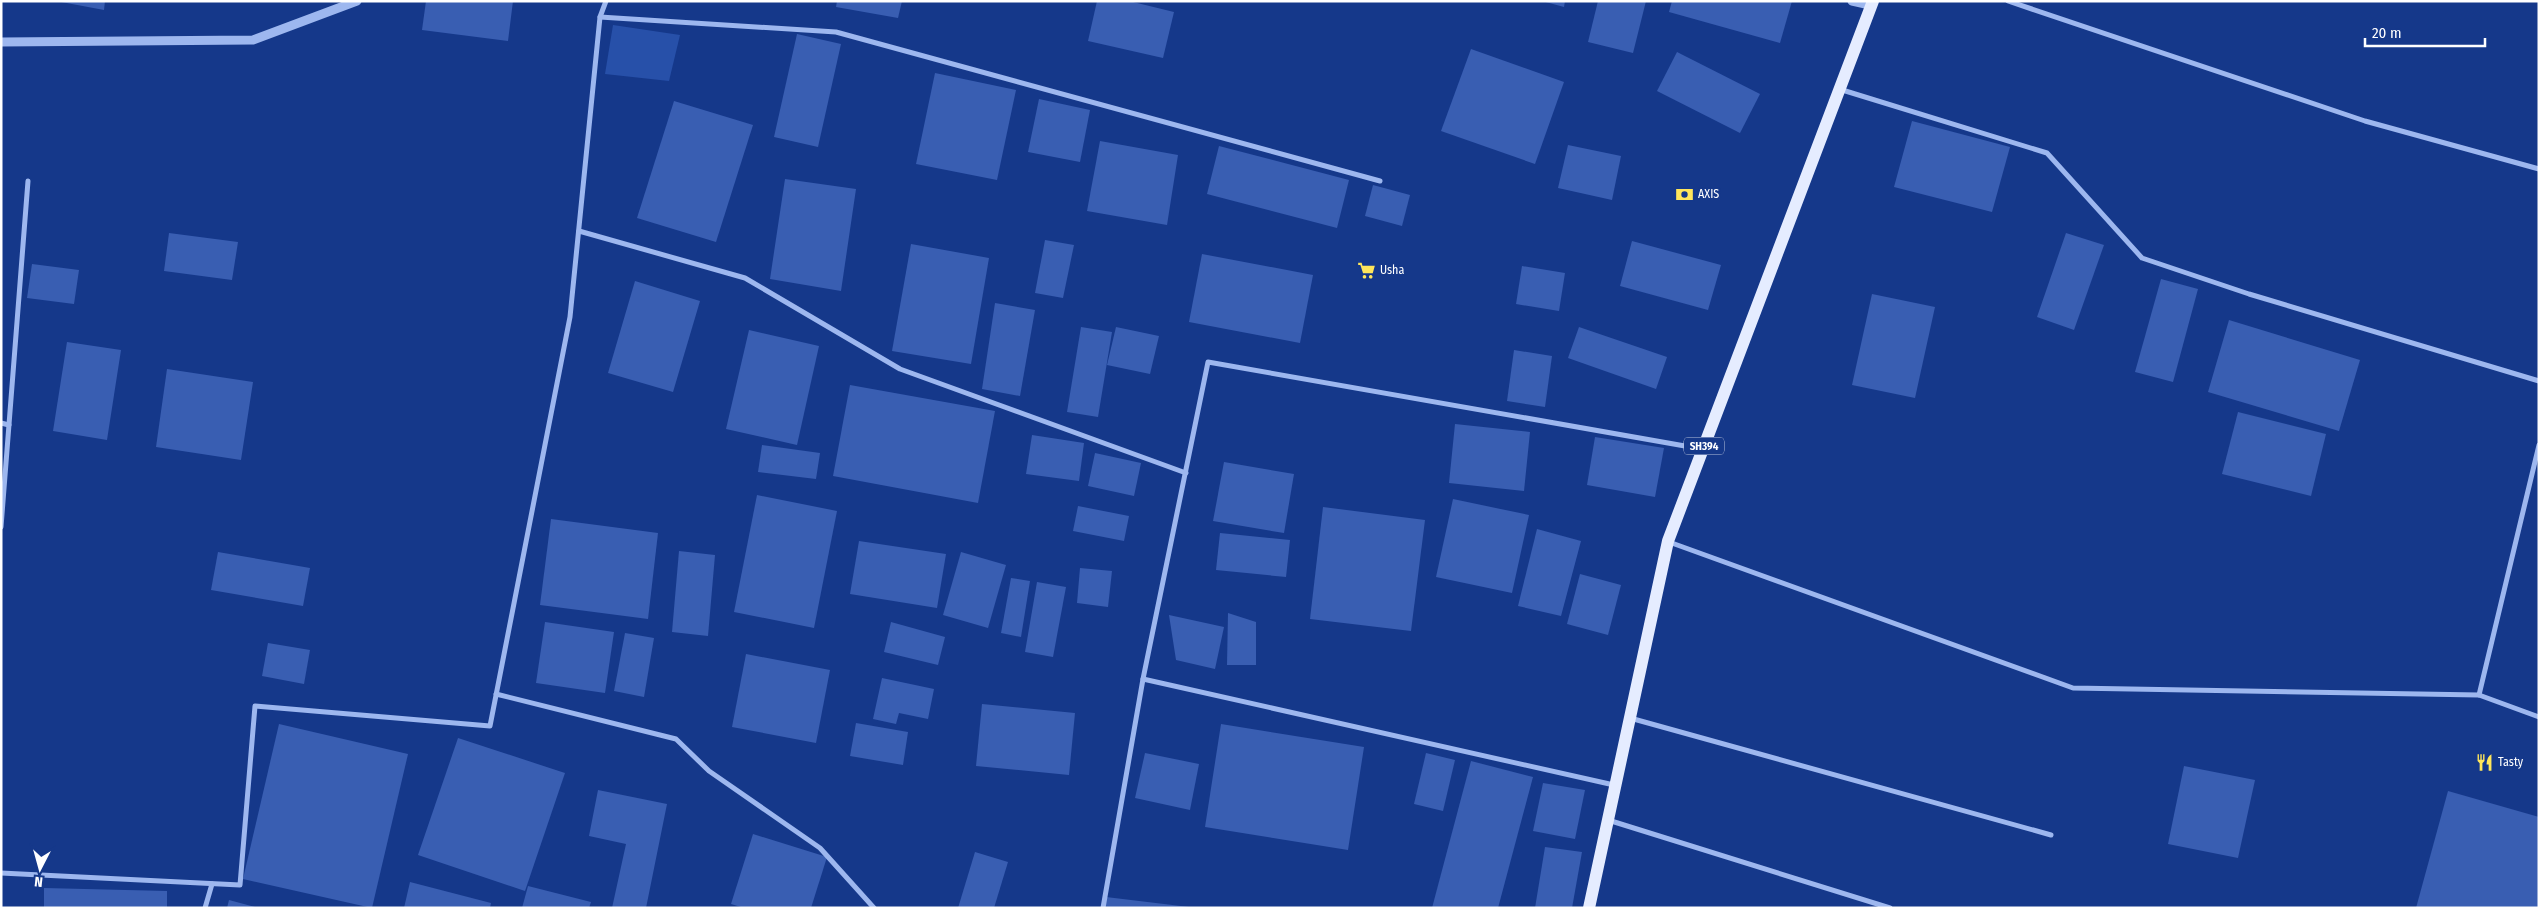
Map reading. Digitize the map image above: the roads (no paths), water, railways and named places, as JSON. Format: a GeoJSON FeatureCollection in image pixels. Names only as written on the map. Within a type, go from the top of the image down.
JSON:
{"type":"FeatureCollection","features":[{"type":"Feature","properties":{"kind":"main road","name":"SH394"},"geometry":{"type":"LineString","coordinates":[[1588,908],[1668,541],[1871,3]]}},
{"type":"Feature","properties":{"kind":"street"},"geometry":{"type":"LineString","coordinates":[[1,42],[253,40],[357,1]]}},
{"type":"Feature","properties":{"kind":"street"},"geometry":{"type":"LineString","coordinates":[[1,873],[240,886],[255,706],[490,726],[570,317],[600,17],[606,1]]}},
{"type":"Feature","properties":{"kind":"street"},"geometry":{"type":"LineString","coordinates":[[1852,1],[1871,3]]}},
{"type":"Feature","properties":{"kind":"street"},"geometry":{"type":"LineString","coordinates":[[2008,1],[2365,121],[2539,169]]}},
{"type":"Feature","properties":{"kind":"street"},"geometry":{"type":"LineString","coordinates":[[600,17],[836,32],[1380,181]]}},
{"type":"Feature","properties":{"kind":"street"},"geometry":{"type":"LineString","coordinates":[[1838,89],[2047,153],[2142,258],[2249,294],[2539,381]]}},
{"type":"Feature","properties":{"kind":"street"},"geometry":{"type":"LineString","coordinates":[[1,527],[28,181]]}},
{"type":"Feature","properties":{"kind":"street"},"geometry":{"type":"LineString","coordinates":[[579,231],[744,278],[900,370],[1186,473]]}},
{"type":"Feature","properties":{"kind":"street"},"geometry":{"type":"LineString","coordinates":[[1102,908],[1143,679],[1208,362],[1702,449]]}},
{"type":"Feature","properties":{"kind":"street"},"geometry":{"type":"LineString","coordinates":[[1,423],[9,425]]}},
{"type":"Feature","properties":{"kind":"street"},"geometry":{"type":"LineString","coordinates":[[2478,696],[2539,445]]}},
{"type":"Feature","properties":{"kind":"street"},"geometry":{"type":"LineString","coordinates":[[1668,541],[2073,688],[2478,696],[2539,717]]}},
{"type":"Feature","properties":{"kind":"street"},"geometry":{"type":"LineString","coordinates":[[1143,679],[1615,785]]}},
{"type":"Feature","properties":{"kind":"street"},"geometry":{"type":"LineString","coordinates":[[496,694],[676,739],[709,771],[820,848],[874,908]]}},
{"type":"Feature","properties":{"kind":"street"},"geometry":{"type":"LineString","coordinates":[[1629,718],[2051,835]]}},
{"type":"Feature","properties":{"kind":"street"},"geometry":{"type":"LineString","coordinates":[[1608,820],[1890,908]]}},
{"type":"Feature","properties":{"kind":"street"},"geometry":{"type":"LineString","coordinates":[[205,908],[212,884]]}},
{"type":"Feature","properties":{"kind":"place","name":"AXIS"},"geometry":{"type":"Point","coordinates":[1684,194]}},
{"type":"Feature","properties":{"kind":"place","name":"Usha"},"geometry":{"type":"Point","coordinates":[1366,270]}},
{"type":"Feature","properties":{"kind":"place","name":"Tasty"},"geometry":{"type":"Point","coordinates":[2484,762]}}]}
